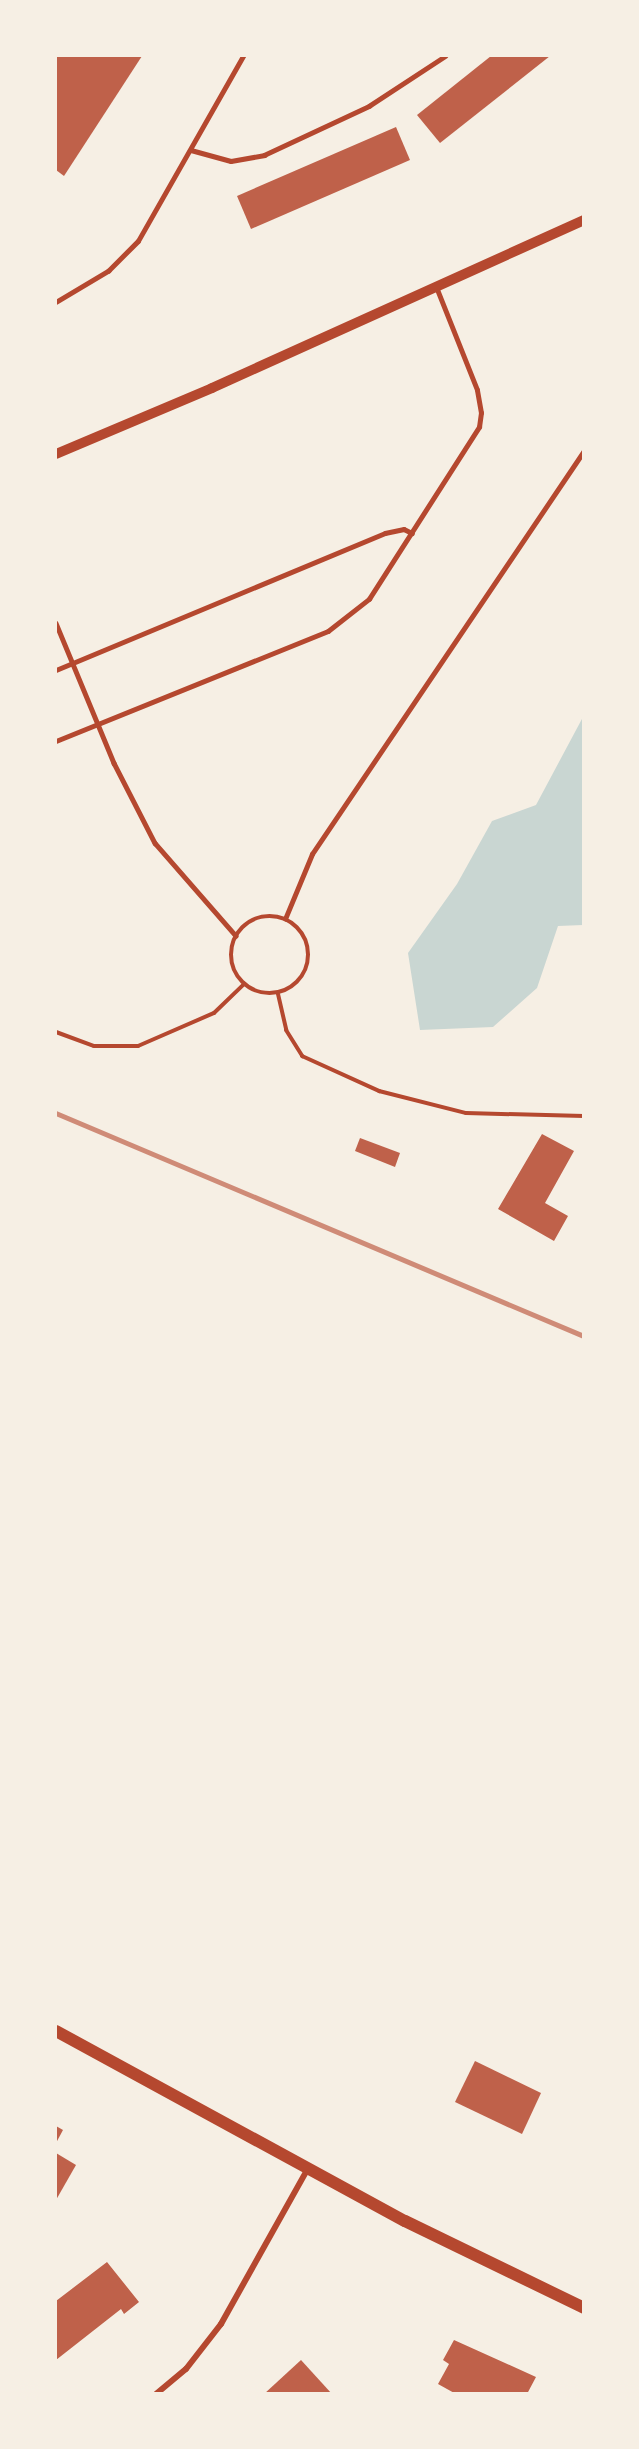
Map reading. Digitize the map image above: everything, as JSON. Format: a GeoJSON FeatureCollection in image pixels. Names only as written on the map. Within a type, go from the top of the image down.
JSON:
{"type":"FeatureCollection","features":[{"type":"Feature","properties":{"kind":"main road"},"geometry":{"type":"LineString","coordinates":[[56,2031],[307,2170],[584,2308]]}},
{"type":"Feature","properties":{"kind":"street"},"geometry":{"type":"LineString","coordinates":[[56,454],[584,220]]}},
{"type":"Feature","properties":{"kind":"street"},"geometry":{"type":"LineString","coordinates":[[156,2394],[186,2369],[221,2324],[307,2170]]}},
{"type":"Feature","properties":{"kind":"lane"},"geometry":{"type":"LineString","coordinates":[[56,302],[108,271],[138,241],[243,56]]}},
{"type":"Feature","properties":{"kind":"lane"},"geometry":{"type":"LineString","coordinates":[[191,150],[231,161],[264,155],[369,105],[446,56]]}},
{"type":"Feature","properties":{"kind":"lane"},"geometry":{"type":"LineString","coordinates":[[56,741],[339,625],[369,599],[473,440],[482,413],[477,390],[436,287]]}},
{"type":"Feature","properties":{"kind":"lane"},"geometry":{"type":"LineString","coordinates":[[285,919],[312,854],[584,450]]}},
{"type":"Feature","properties":{"kind":"lane"},"geometry":{"type":"LineString","coordinates":[[56,670],[386,533],[404,529],[412,533]]}},
{"type":"Feature","properties":{"kind":"lane"},"geometry":{"type":"LineString","coordinates":[[56,623],[98,724],[156,843],[236,936]]}},
{"type":"Feature","properties":{"kind":"lane"},"geometry":{"type":"LineString","coordinates":[[263,917],[285,919],[302,932],[309,952],[303,976],[278,994],[259,993],[244,984],[233,968],[231,956],[236,936],[242,928],[263,917]]}},
{"type":"Feature","properties":{"kind":"path"},"geometry":{"type":"LineString","coordinates":[[56,1032],[94,1046],[138,1046],[213,1013],[244,984]]}},
{"type":"Feature","properties":{"kind":"path"},"geometry":{"type":"LineString","coordinates":[[278,994],[286,1030],[302,1056],[380,1091],[466,1113],[584,1116]]}},
{"type":"Feature","properties":{"kind":"shaded area"},"geometry":{"type":"Polygon","coordinates":[[[583,717],[583,925],[558,926],[537,988],[493,1027],[420,1030],[408,953],[457,884],[492,821],[536,805],[583,717]]]}},
{"type":"Feature","properties":{"kind":"building"},"geometry":{"type":"Polygon","coordinates":[[[56,56],[142,56],[64,176],[56,170],[56,56]]]}},
{"type":"Feature","properties":{"kind":"building"},"geometry":{"type":"Polygon","coordinates":[[[491,56],[550,56],[440,143],[417,115],[491,56]]]}},
{"type":"Feature","properties":{"kind":"building"},"geometry":{"type":"Polygon","coordinates":[[[396,127],[410,160],[251,229],[237,196],[396,127]]]}},
{"type":"Feature","properties":{"kind":"building"},"geometry":{"type":"Polygon","coordinates":[[[542,1134],[574,1151],[545,1203],[568,1216],[554,1241],[498,1209],[542,1134]]]}},
{"type":"Feature","properties":{"kind":"building"},"geometry":{"type":"Polygon","coordinates":[[[360,1138],[400,1153],[395,1167],[355,1151],[360,1138]]]}},
{"type":"Feature","properties":{"kind":"building"},"geometry":{"type":"Polygon","coordinates":[[[475,2061],[541,2093],[522,2134],[455,2102],[475,2061]]]}},
{"type":"Feature","properties":{"kind":"building"},"geometry":{"type":"Polygon","coordinates":[[[56,2126],[63,2130],[56,2143],[56,2126]]]}},
{"type":"Feature","properties":{"kind":"building"},"geometry":{"type":"Polygon","coordinates":[[[56,2153],[76,2165],[56,2200],[56,2153]]]}},
{"type":"Feature","properties":{"kind":"building"},"geometry":{"type":"Polygon","coordinates":[[[107,2262],[139,2302],[124,2314],[121,2309],[56,2360],[56,2301],[107,2262]]]}},
{"type":"Feature","properties":{"kind":"building"},"geometry":{"type":"Polygon","coordinates":[[[454,2340],[536,2377],[527,2394],[456,2394],[438,2384],[449,2364],[443,2360],[454,2340]]]}},
{"type":"Feature","properties":{"kind":"building"},"geometry":{"type":"Polygon","coordinates":[[[301,2360],[332,2394],[264,2394],[301,2360]]]}},
{"type":"Feature","properties":{"kind":"railway"},"geometry":{"type":"LineString","coordinates":[[56,1113],[584,1336]]}}]}
